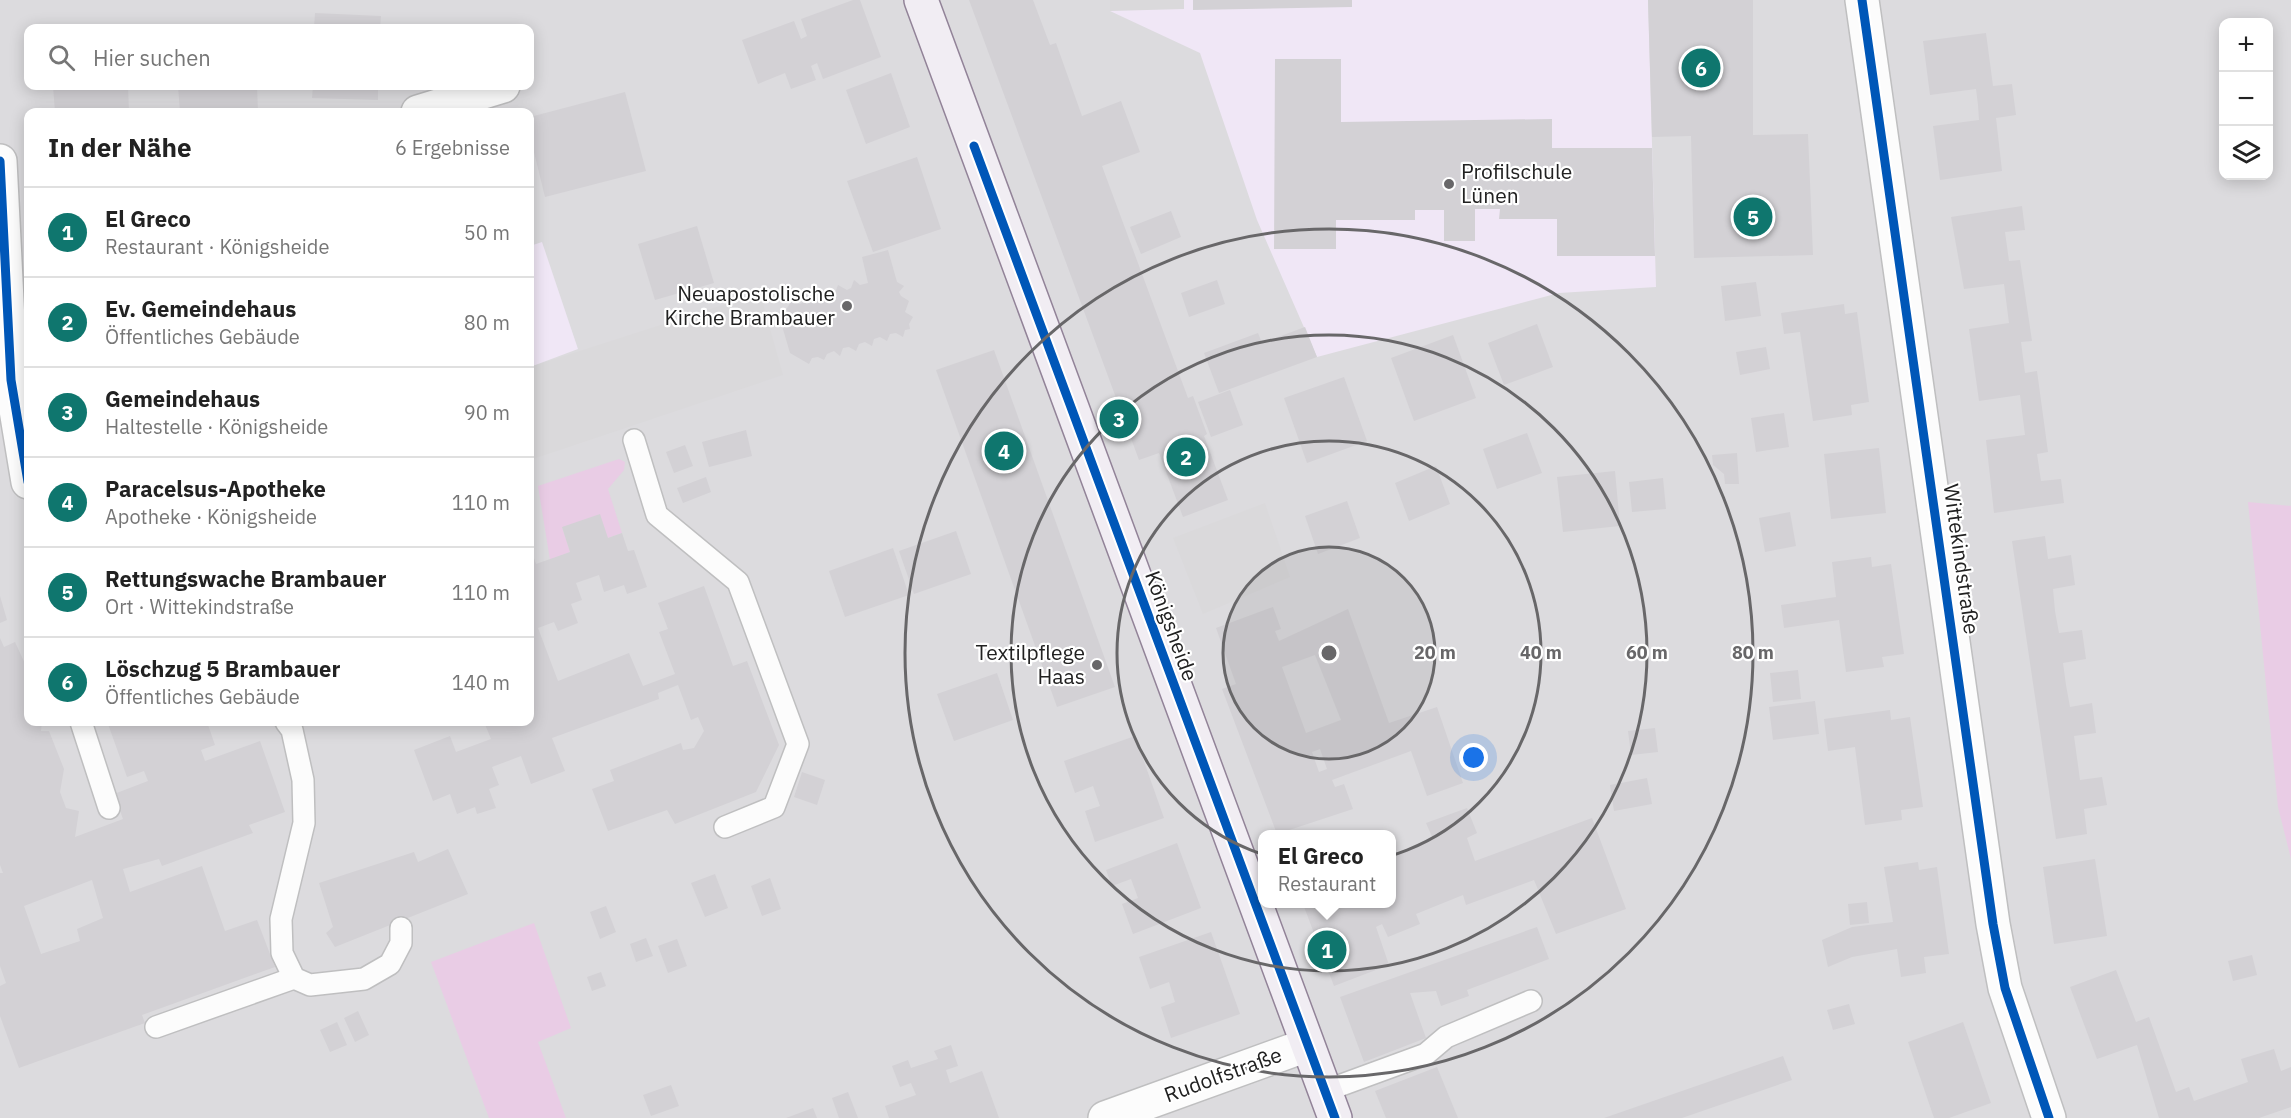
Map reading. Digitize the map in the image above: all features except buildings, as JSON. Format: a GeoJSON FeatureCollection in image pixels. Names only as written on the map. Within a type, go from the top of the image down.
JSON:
{"type":"FeatureCollection","features":[{"type":"Feature","properties":{"kind":"main road","name":"Königsheide"},"geometry":{"type":"LineString","coordinates":[[921,0],[1330,1104]]}},
{"type":"Feature","properties":{"kind":"street","name":"Wittekindstraße"},"geometry":{"type":"LineString","coordinates":[[1862,0],[1993,924],[2005,988],[2049,1118]]}},
{"type":"Feature","properties":{"kind":"street"},"geometry":{"type":"LineString","coordinates":[[431,108],[490,90]]}},
{"type":"Feature","properties":{"kind":"street"},"geometry":{"type":"LineString","coordinates":[[0,161],[15,197],[12,380],[24,457]]}},
{"type":"Feature","properties":{"kind":"street","name":"Rudolfstraße"},"geometry":{"type":"LineString","coordinates":[[1105,1118],[1307,1045]]}},
{"type":"Feature","properties":{"kind":"lane"},"geometry":{"type":"LineString","coordinates":[[634,440],[657,515],[738,582],[798,744],[774,807],[725,827]]}},
{"type":"Feature","properties":{"kind":"lane"},"geometry":{"type":"LineString","coordinates":[[82,726],[109,808]]}},
{"type":"Feature","properties":{"kind":"lane"},"geometry":{"type":"LineString","coordinates":[[289,726],[292,730],[303,780],[304,823],[281,919],[282,953],[294,978],[310,985],[364,979],[390,964],[401,943],[401,928]]}},
{"type":"Feature","properties":{"kind":"lane"},"geometry":{"type":"LineString","coordinates":[[156,1027],[294,978]]}},
{"type":"Feature","properties":{"kind":"lane"},"geometry":{"type":"LineString","coordinates":[[1330,1104],[1426,1054],[1446,1037],[1532,1001]]}},
{"type":"Feature","properties":{"kind":"shaded area"},"geometry":{"type":"Polygon","coordinates":[[[0,0],[2291,0],[2291,1118],[0,1118],[0,0]]]}},
{"type":"Feature","properties":{"kind":"shaded area","name":"Profilschule Lünen"},"geometry":{"type":"Polygon","coordinates":[[[1110,0],[1648,0],[1656,287],[1559,293],[1317,357],[1257,220],[1200,53],[1110,11],[1110,0]]]}},
{"type":"Feature","properties":{"kind":"shaded area"},"geometry":{"type":"Polygon","coordinates":[[[1110,0],[1184,0],[1184,9],[1110,11],[1110,0]]]}},
{"type":"Feature","properties":{"kind":"shaded area"},"geometry":{"type":"Polygon","coordinates":[[[542,242],[578,349],[534,366],[534,245],[542,242]]]}},
{"type":"Feature","properties":{"kind":"shaded area"},"geometry":{"type":"Polygon","coordinates":[[[760,293],[783,375],[534,459],[534,366],[760,293]]]}},
{"type":"Feature","properties":{"kind":"shaded area"},"geometry":{"type":"Polygon","coordinates":[[[619,459],[625,462],[624,470],[608,489],[622,533],[608,538],[562,527],[570,552],[550,560],[538,486],[619,459]]]}},
{"type":"Feature","properties":{"kind":"shaded area"},"geometry":{"type":"Polygon","coordinates":[[[2248,502],[2291,506],[2291,859],[2278,807],[2248,502]]]}},
{"type":"Feature","properties":{"kind":"shaded area"},"geometry":{"type":"Polygon","coordinates":[[[1265,503],[1290,577],[1203,614],[1173,538],[1265,503]]]}},
{"type":"Feature","properties":{"kind":"shaded area"},"geometry":{"type":"Polygon","coordinates":[[[534,923],[571,1028],[538,1042],[566,1118],[489,1118],[431,962],[534,923]]]}},
{"type":"Feature","properties":{"kind":"cycle path"},"geometry":{"type":"LineString","coordinates":[[1862,0],[1993,924],[2005,988],[2049,1118]]}},
{"type":"Feature","properties":{"kind":"cycle path"},"geometry":{"type":"LineString","coordinates":[[974,146],[1335,1118]]}},
{"type":"Feature","properties":{"kind":"cycle path"},"geometry":{"type":"LineString","coordinates":[[0,161],[11,380],[24,458]]}},
{"type":"Feature","properties":{"kind":"place","name":"Löschzug 5 Brambauer"},"geometry":{"type":"Point","coordinates":[1701,68]}},
{"type":"Feature","properties":{"kind":"place","name":"Profilschule Lünen"},"geometry":{"type":"Point","coordinates":[1449,184]}},
{"type":"Feature","properties":{"kind":"place","name":"Rettungswache Brambauer"},"geometry":{"type":"Point","coordinates":[1753,217]}},
{"type":"Feature","properties":{"kind":"place","name":"Neuapostolische Kirche Brambauer"},"geometry":{"type":"Point","coordinates":[847,306]}},
{"type":"Feature","properties":{"kind":"place","name":"Gemeindehaus"},"geometry":{"type":"Point","coordinates":[1119,419]}},
{"type":"Feature","properties":{"kind":"place","name":"Paracelsus-Apotheke"},"geometry":{"type":"Point","coordinates":[1004,451]}},
{"type":"Feature","properties":{"kind":"place","name":"Ev. Gemeindehaus"},"geometry":{"type":"Point","coordinates":[1186,457]}},
{"type":"Feature","properties":{"kind":"place","name":"Textilpflege Haas"},"geometry":{"type":"Point","coordinates":[1097,665]}},
{"type":"Feature","properties":{"kind":"place","name":"El Greco"},"geometry":{"type":"Point","coordinates":[1327,950]}}]}
